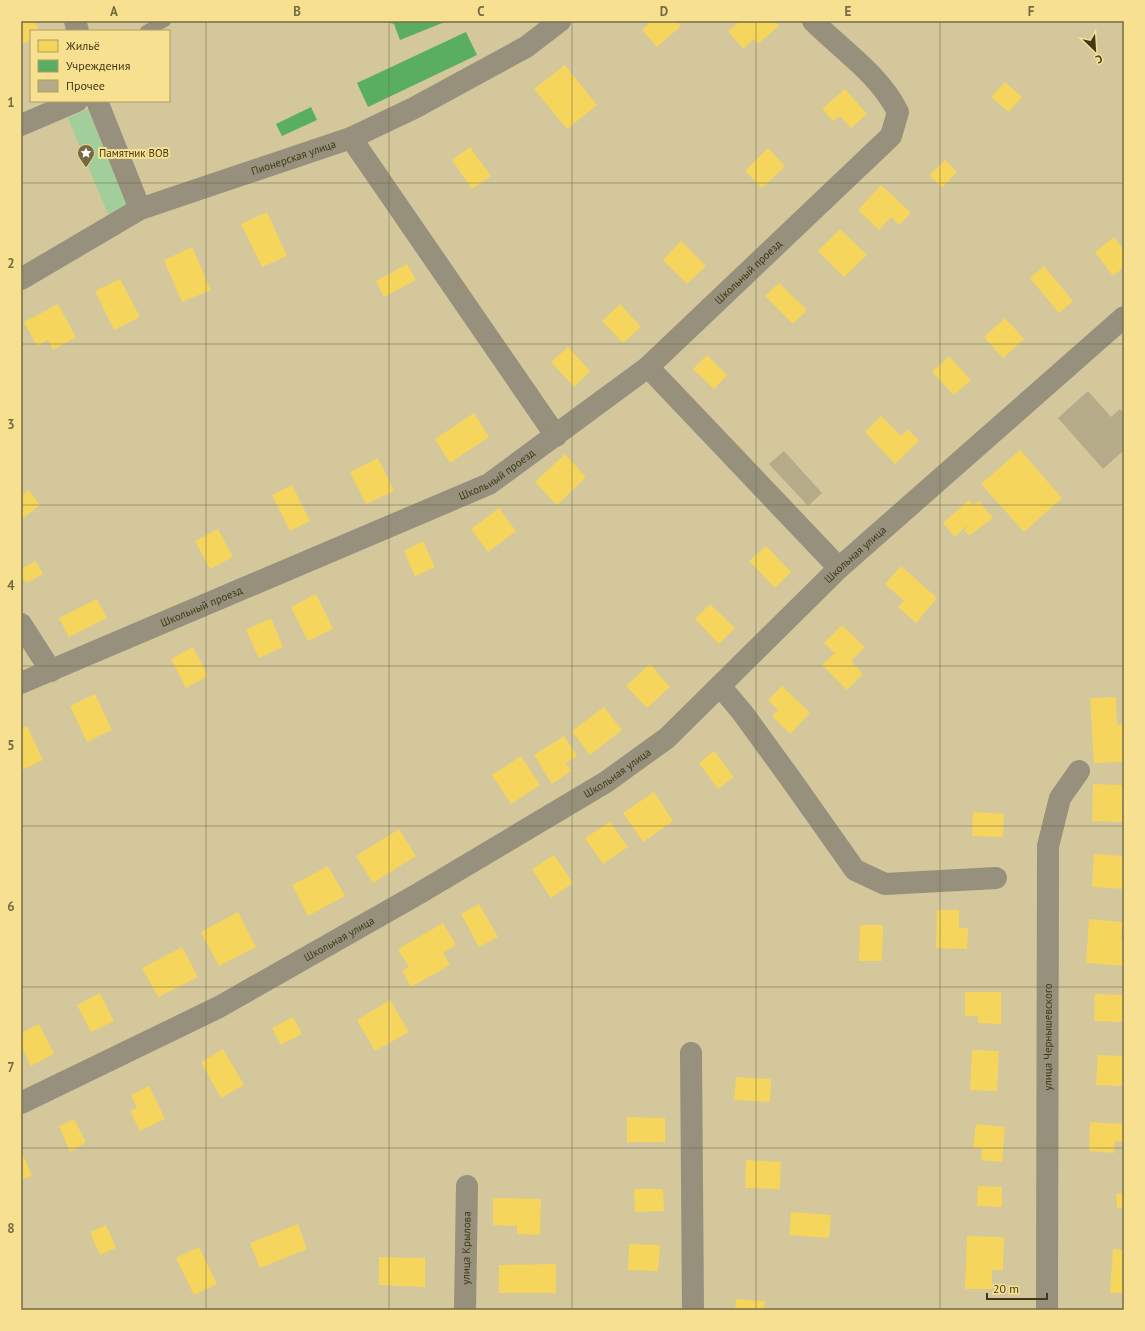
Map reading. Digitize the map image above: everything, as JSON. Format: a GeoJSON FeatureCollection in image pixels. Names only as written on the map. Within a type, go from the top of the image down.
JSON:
{"type":"FeatureCollection","features":[{"type":"Feature","properties":{"kind":"street","name":"Пионерская улица"},"geometry":{"type":"LineString","coordinates":[[21,279],[140,209],[351,138],[414,108],[526,47],[560,21]]}},
{"type":"Feature","properties":{"kind":"street","name":"Школьный проезд"},"geometry":{"type":"LineString","coordinates":[[21,684],[490,484],[648,368],[891,136],[898,112],[892,100],[870,72],[829,37],[813,21]]}},
{"type":"Feature","properties":{"kind":"street"},"geometry":{"type":"LineString","coordinates":[[21,125],[75,102]]}},
{"type":"Feature","properties":{"kind":"street"},"geometry":{"type":"LineString","coordinates":[[97,102],[140,209]]}},
{"type":"Feature","properties":{"kind":"street"},"geometry":{"type":"LineString","coordinates":[[351,138],[556,436]]}},
{"type":"Feature","properties":{"kind":"street","name":"Школьная улица"},"geometry":{"type":"LineString","coordinates":[[21,1103],[218,1007],[418,894],[606,782],[667,738],[839,568],[1124,318]]}},
{"type":"Feature","properties":{"kind":"street"},"geometry":{"type":"LineString","coordinates":[[648,368],[839,568]]}},
{"type":"Feature","properties":{"kind":"street"},"geometry":{"type":"LineString","coordinates":[[21,624],[51,671]]}},
{"type":"Feature","properties":{"kind":"street"},"geometry":{"type":"LineString","coordinates":[[720,686],[742,712],[855,870],[885,884],[996,878]]}},
{"type":"Feature","properties":{"kind":"street","name":"улица Чернышевского"},"geometry":{"type":"LineString","coordinates":[[1047,1310],[1048,846],[1060,798],[1079,771]]}},
{"type":"Feature","properties":{"kind":"street"},"geometry":{"type":"LineString","coordinates":[[691,1053],[693,1310]]}},
{"type":"Feature","properties":{"kind":"street","name":"улица Крылова"},"geometry":{"type":"LineString","coordinates":[[465,1310],[467,1186]]}},
{"type":"Feature","properties":{"kind":"lane"},"geometry":{"type":"LineString","coordinates":[[148,30],[165,21]]}},
{"type":"Feature","properties":{"kind":"green space"},"geometry":{"type":"Polygon","coordinates":[[[88,109],[127,206],[108,214],[68,118],[88,109]]]}},
{"type":"Feature","properties":{"kind":"building: Жильё"},"geometry":{"type":"Polygon","coordinates":[[[21,21],[34,21],[38,30],[30,30],[30,40],[21,45],[21,21]]]}},
{"type":"Feature","properties":{"kind":"building: Жильё"},"geometry":{"type":"Polygon","coordinates":[[[646,21],[676,21],[681,26],[657,47],[642,30],[649,24],[646,21]]]}},
{"type":"Feature","properties":{"kind":"building: Жильё"},"geometry":{"type":"Polygon","coordinates":[[[740,21],[774,21],[779,26],[758,44],[754,39],[743,49],[728,31],[740,21]]]}},
{"type":"Feature","properties":{"kind":"building: Жильё"},"geometry":{"type":"Polygon","coordinates":[[[565,65],[597,105],[567,129],[534,89],[565,65]]]}},
{"type":"Feature","properties":{"kind":"building: Жильё"},"geometry":{"type":"Polygon","coordinates":[[[1005,82],[1022,97],[1009,112],[991,97],[1005,82]]]}},
{"type":"Feature","properties":{"kind":"building: Жильё"},"geometry":{"type":"Polygon","coordinates":[[[845,89],[867,114],[851,128],[840,116],[833,121],[822,109],[845,89]]]}},
{"type":"Feature","properties":{"kind":"building: Жильё"},"geometry":{"type":"Polygon","coordinates":[[[470,147],[491,176],[472,189],[452,160],[470,147]]]}},
{"type":"Feature","properties":{"kind":"building: Жильё"},"geometry":{"type":"Polygon","coordinates":[[[768,148],[785,166],[762,188],[745,171],[768,148]]]}},
{"type":"Feature","properties":{"kind":"building: Жильё"},"geometry":{"type":"Polygon","coordinates":[[[945,160],[957,172],[942,188],[929,175],[945,160]]]}},
{"type":"Feature","properties":{"kind":"building: Жильё"},"geometry":{"type":"Polygon","coordinates":[[[881,185],[911,213],[899,225],[891,217],[879,230],[858,210],[881,185]]]}},
{"type":"Feature","properties":{"kind":"building: Жильё"},"geometry":{"type":"Polygon","coordinates":[[[267,212],[287,256],[262,267],[241,224],[267,212]]]}},
{"type":"Feature","properties":{"kind":"building: Жильё"},"geometry":{"type":"Polygon","coordinates":[[[840,229],[867,255],[844,277],[818,251],[840,229]]]}},
{"type":"Feature","properties":{"kind":"building: Жильё"},"geometry":{"type":"Polygon","coordinates":[[[1114,237],[1124,250],[1124,267],[1113,276],[1095,252],[1114,237]]]}},
{"type":"Feature","properties":{"kind":"building: Жильё"},"geometry":{"type":"Polygon","coordinates":[[[681,241],[706,266],[687,284],[663,260],[681,241]]]}},
{"type":"Feature","properties":{"kind":"building: Жильё"},"geometry":{"type":"Polygon","coordinates":[[[192,247],[211,290],[182,302],[164,260],[192,247]]]}},
{"type":"Feature","properties":{"kind":"building: Жильё"},"geometry":{"type":"Polygon","coordinates":[[[407,264],[416,280],[384,297],[376,281],[407,264]]]}},
{"type":"Feature","properties":{"kind":"building: Жильё"},"geometry":{"type":"Polygon","coordinates":[[[1044,266],[1073,301],[1059,313],[1030,278],[1044,266]]]}},
{"type":"Feature","properties":{"kind":"building: Жильё"},"geometry":{"type":"Polygon","coordinates":[[[120,279],[140,317],[114,330],[95,291],[120,279]]]}},
{"type":"Feature","properties":{"kind":"building: Жильё"},"geometry":{"type":"Polygon","coordinates":[[[779,283],[807,310],[793,324],[765,296],[779,283]]]}},
{"type":"Feature","properties":{"kind":"building: Жильё"},"geometry":{"type":"Polygon","coordinates":[[[58,304],[76,337],[53,350],[48,340],[37,346],[24,322],[58,304]]]}},
{"type":"Feature","properties":{"kind":"building: Жильё"},"geometry":{"type":"Polygon","coordinates":[[[620,304],[641,327],[623,343],[602,321],[620,304]]]}},
{"type":"Feature","properties":{"kind":"building: Жильё"},"geometry":{"type":"Polygon","coordinates":[[[1005,318],[1024,339],[1003,358],[984,337],[1005,318]]]}},
{"type":"Feature","properties":{"kind":"building: Жильё"},"geometry":{"type":"Polygon","coordinates":[[[568,347],[590,371],[574,387],[551,362],[568,347]]]}},
{"type":"Feature","properties":{"kind":"building: Жильё"},"geometry":{"type":"Polygon","coordinates":[[[707,355],[727,375],[714,389],[693,369],[707,355]]]}},
{"type":"Feature","properties":{"kind":"building: Жильё"},"geometry":{"type":"Polygon","coordinates":[[[949,356],[971,380],[954,395],[932,372],[949,356]]]}},
{"type":"Feature","properties":{"kind":"building: Жильё"},"geometry":{"type":"Polygon","coordinates":[[[474,413],[489,437],[450,463],[435,439],[474,413]]]}},
{"type":"Feature","properties":{"kind":"building: Жильё"},"geometry":{"type":"Polygon","coordinates":[[[881,416],[901,436],[908,429],[919,441],[895,464],[865,432],[881,416]]]}},
{"type":"Feature","properties":{"kind":"building: Жильё"},"geometry":{"type":"Polygon","coordinates":[[[1020,450],[1062,498],[1024,532],[981,484],[1020,450]]]}},
{"type":"Feature","properties":{"kind":"building: Жильё"},"geometry":{"type":"Polygon","coordinates":[[[565,454],[586,477],[557,505],[535,482],[565,454]]]}},
{"type":"Feature","properties":{"kind":"building: Жильё"},"geometry":{"type":"Polygon","coordinates":[[[378,458],[394,491],[366,504],[350,472],[378,458]]]}},
{"type":"Feature","properties":{"kind":"building: Жильё"},"geometry":{"type":"Polygon","coordinates":[[[292,485],[310,521],[290,531],[272,495],[292,485]]]}},
{"type":"Feature","properties":{"kind":"building: Жильё"},"geometry":{"type":"Polygon","coordinates":[[[29,490],[40,505],[21,520],[21,496],[29,490]]]}},
{"type":"Feature","properties":{"kind":"building: Жильё"},"geometry":{"type":"Polygon","coordinates":[[[969,500],[973,505],[979,501],[993,518],[969,536],[964,530],[967,528],[966,526],[955,537],[943,523],[969,500]]]}},
{"type":"Feature","properties":{"kind":"building: Жильё"},"geometry":{"type":"Polygon","coordinates":[[[499,508],[516,531],[488,552],[471,529],[499,508]]]}},
{"type":"Feature","properties":{"kind":"building: Жильё"},"geometry":{"type":"Polygon","coordinates":[[[218,529],[233,557],[210,569],[195,541],[218,529]]]}},
{"type":"Feature","properties":{"kind":"building: Жильё"},"geometry":{"type":"Polygon","coordinates":[[[423,541],[435,567],[415,576],[404,551],[423,541]]]}},
{"type":"Feature","properties":{"kind":"building: Жильё"},"geometry":{"type":"Polygon","coordinates":[[[766,546],[791,572],[775,588],[749,561],[766,546]]]}},
{"type":"Feature","properties":{"kind":"building: Жильё"},"geometry":{"type":"Polygon","coordinates":[[[36,561],[43,574],[26,583],[21,575],[21,568],[36,561]]]}},
{"type":"Feature","properties":{"kind":"building: Жильё"},"geometry":{"type":"Polygon","coordinates":[[[901,566],[937,598],[916,623],[898,607],[904,601],[885,584],[901,566]]]}},
{"type":"Feature","properties":{"kind":"building: Жильё"},"geometry":{"type":"Polygon","coordinates":[[[316,594],[333,629],[308,641],[291,607],[316,594]]]}},
{"type":"Feature","properties":{"kind":"building: Жильё"},"geometry":{"type":"Polygon","coordinates":[[[97,599],[107,618],[69,637],[59,618],[97,599]]]}},
{"type":"Feature","properties":{"kind":"building: Жильё"},"geometry":{"type":"Polygon","coordinates":[[[710,604],[735,628],[719,644],[695,619],[710,604]]]}},
{"type":"Feature","properties":{"kind":"building: Жильё"},"geometry":{"type":"Polygon","coordinates":[[[271,618],[283,647],[259,658],[246,630],[271,618]]]}},
{"type":"Feature","properties":{"kind":"building: Жильё"},"geometry":{"type":"Polygon","coordinates":[[[842,625],[865,647],[851,661],[863,674],[847,690],[822,665],[835,653],[824,643],[842,625]]]}},
{"type":"Feature","properties":{"kind":"building: Жильё"},"geometry":{"type":"Polygon","coordinates":[[[193,647],[208,676],[186,688],[171,659],[193,647]]]}},
{"type":"Feature","properties":{"kind":"building: Жильё"},"geometry":{"type":"Polygon","coordinates":[[[650,664],[670,687],[647,708],[626,686],[650,664]]]}},
{"type":"Feature","properties":{"kind":"building: Жильё"},"geometry":{"type":"Polygon","coordinates":[[[782,686],[810,713],[790,734],[772,716],[778,710],[768,700],[782,686]]]}},
{"type":"Feature","properties":{"kind":"building: Жильё"},"geometry":{"type":"Polygon","coordinates":[[[95,694],[112,730],[87,742],[70,706],[95,694]]]}},
{"type":"Feature","properties":{"kind":"building: Жильё"},"geometry":{"type":"Polygon","coordinates":[[[1116,697],[1117,725],[1124,724],[1124,762],[1094,763],[1090,698],[1116,697]]]}},
{"type":"Feature","properties":{"kind":"building: Жильё"},"geometry":{"type":"Polygon","coordinates":[[[604,707],[622,730],[590,755],[572,731],[604,707]]]}},
{"type":"Feature","properties":{"kind":"building: Жильё"},"geometry":{"type":"Polygon","coordinates":[[[27,726],[43,760],[22,770],[21,729],[27,726]]]}},
{"type":"Feature","properties":{"kind":"building: Жильё"},"geometry":{"type":"Polygon","coordinates":[[[564,736],[577,756],[566,763],[571,771],[552,784],[534,755],[564,736]]]}},
{"type":"Feature","properties":{"kind":"building: Жильё"},"geometry":{"type":"Polygon","coordinates":[[[714,751],[734,777],[718,789],[699,763],[714,751]]]}},
{"type":"Feature","properties":{"kind":"building: Жильё"},"geometry":{"type":"Polygon","coordinates":[[[521,756],[540,785],[511,804],[492,775],[521,756]]]}},
{"type":"Feature","properties":{"kind":"building: Жильё"},"geometry":{"type":"Polygon","coordinates":[[[1093,784],[1123,785],[1122,822],[1092,821],[1093,784]]]}},
{"type":"Feature","properties":{"kind":"building: Жильё"},"geometry":{"type":"Polygon","coordinates":[[[654,792],[673,821],[643,842],[623,813],[654,792]]]}},
{"type":"Feature","properties":{"kind":"building: Жильё"},"geometry":{"type":"Polygon","coordinates":[[[973,812],[1004,814],[1003,837],[972,836],[973,812]]]}},
{"type":"Feature","properties":{"kind":"building: Жильё"},"geometry":{"type":"Polygon","coordinates":[[[610,822],[628,847],[603,864],[585,838],[610,822]]]}},
{"type":"Feature","properties":{"kind":"building: Жильё"},"geometry":{"type":"Polygon","coordinates":[[[399,829],[416,856],[373,883],[356,856],[399,829]]]}},
{"type":"Feature","properties":{"kind":"building: Жильё"},"geometry":{"type":"Polygon","coordinates":[[[1094,854],[1124,856],[1124,889],[1092,887],[1094,854]]]}},
{"type":"Feature","properties":{"kind":"building: Жильё"},"geometry":{"type":"Polygon","coordinates":[[[554,855],[573,883],[551,898],[532,869],[554,855]]]}},
{"type":"Feature","properties":{"kind":"building: Жильё"},"geometry":{"type":"Polygon","coordinates":[[[328,866],[345,896],[308,916],[292,885],[328,866]]]}},
{"type":"Feature","properties":{"kind":"building: Жильё"},"geometry":{"type":"Polygon","coordinates":[[[479,904],[498,937],[479,947],[461,914],[479,904]]]}},
{"type":"Feature","properties":{"kind":"building: Жильё"},"geometry":{"type":"Polygon","coordinates":[[[937,910],[959,910],[959,928],[968,928],[967,949],[936,948],[937,910]]]}},
{"type":"Feature","properties":{"kind":"building: Жильё"},"geometry":{"type":"Polygon","coordinates":[[[238,912],[256,947],[219,966],[201,932],[238,912]]]}},
{"type":"Feature","properties":{"kind":"building: Жильё"},"geometry":{"type":"Polygon","coordinates":[[[1089,919],[1123,922],[1121,939],[1124,939],[1124,966],[1086,963],[1089,919]]]}},
{"type":"Feature","properties":{"kind":"building: Жильё"},"geometry":{"type":"Polygon","coordinates":[[[443,923],[456,945],[443,953],[450,965],[411,987],[402,971],[409,967],[398,949],[443,923]]]}},
{"type":"Feature","properties":{"kind":"building: Жильё"},"geometry":{"type":"Polygon","coordinates":[[[860,925],[883,925],[882,961],[859,961],[860,925]]]}},
{"type":"Feature","properties":{"kind":"building: Жильё"},"geometry":{"type":"Polygon","coordinates":[[[182,947],[198,977],[158,997],[142,968],[182,947]]]}},
{"type":"Feature","properties":{"kind":"building: Жильё"},"geometry":{"type":"Polygon","coordinates":[[[965,992],[1001,992],[1001,1024],[978,1023],[978,1016],[965,1016],[965,992]]]}},
{"type":"Feature","properties":{"kind":"building: Жильё"},"geometry":{"type":"Polygon","coordinates":[[[100,993],[114,1021],[91,1032],[77,1005],[100,993]]]}},
{"type":"Feature","properties":{"kind":"building: Жильё"},"geometry":{"type":"Polygon","coordinates":[[[1095,994],[1124,995],[1124,1022],[1094,1021],[1095,994]]]}},
{"type":"Feature","properties":{"kind":"building: Жильё"},"geometry":{"type":"Polygon","coordinates":[[[390,1000],[409,1032],[375,1051],[357,1020],[390,1000]]]}},
{"type":"Feature","properties":{"kind":"building: Жильё"},"geometry":{"type":"Polygon","coordinates":[[[293,1017],[302,1034],[281,1045],[272,1028],[293,1017]]]}},
{"type":"Feature","properties":{"kind":"building: Жильё"},"geometry":{"type":"Polygon","coordinates":[[[39,1024],[54,1054],[31,1066],[21,1045],[21,1033],[39,1024]]]}},
{"type":"Feature","properties":{"kind":"building: Жильё"},"geometry":{"type":"Polygon","coordinates":[[[223,1049],[244,1085],[221,1098],[201,1062],[223,1049]]]}},
{"type":"Feature","properties":{"kind":"building: Жильё"},"geometry":{"type":"Polygon","coordinates":[[[972,1050],[999,1051],[997,1091],[970,1090],[972,1050]]]}},
{"type":"Feature","properties":{"kind":"building: Жильё"},"geometry":{"type":"Polygon","coordinates":[[[1098,1055],[1124,1056],[1124,1086],[1096,1085],[1098,1055]]]}},
{"type":"Feature","properties":{"kind":"building: Жильё"},"geometry":{"type":"Polygon","coordinates":[[[736,1077],[771,1079],[770,1102],[734,1100],[736,1077]]]}},
{"type":"Feature","properties":{"kind":"building: Жильё"},"geometry":{"type":"Polygon","coordinates":[[[149,1086],[165,1119],[140,1131],[130,1111],[137,1108],[131,1095],[149,1086]]]}},
{"type":"Feature","properties":{"kind":"building: Жильё"},"geometry":{"type":"Polygon","coordinates":[[[627,1117],[665,1118],[665,1142],[627,1142],[627,1117]]]}},
{"type":"Feature","properties":{"kind":"building: Жильё"},"geometry":{"type":"Polygon","coordinates":[[[74,1119],[86,1142],[70,1152],[59,1126],[74,1119]]]}},
{"type":"Feature","properties":{"kind":"building: Жильё"},"geometry":{"type":"Polygon","coordinates":[[[1090,1122],[1124,1124],[1124,1142],[1115,1141],[1114,1153],[1089,1151],[1090,1122]]]}},
{"type":"Feature","properties":{"kind":"building: Жильё"},"geometry":{"type":"Polygon","coordinates":[[[976,1124],[1005,1127],[1002,1162],[981,1160],[982,1149],[973,1148],[976,1124]]]}},
{"type":"Feature","properties":{"kind":"building: Жильё"},"geometry":{"type":"Polygon","coordinates":[[[21,1150],[32,1176],[21,1180],[21,1150]]]}},
{"type":"Feature","properties":{"kind":"building: Жильё"},"geometry":{"type":"Polygon","coordinates":[[[746,1160],[781,1162],[780,1189],[745,1188],[746,1160]]]}},
{"type":"Feature","properties":{"kind":"building: Жильё"},"geometry":{"type":"Polygon","coordinates":[[[978,1186],[1002,1187],[1002,1207],[977,1206],[978,1186]]]}},
{"type":"Feature","properties":{"kind":"building: Жильё"},"geometry":{"type":"Polygon","coordinates":[[[634,1189],[663,1189],[664,1211],[635,1212],[634,1189]]]}},
{"type":"Feature","properties":{"kind":"building: Жильё"},"geometry":{"type":"Polygon","coordinates":[[[1124,1193],[1124,1208],[1117,1208],[1116,1194],[1124,1193]]]}},
{"type":"Feature","properties":{"kind":"building: Жильё"},"geometry":{"type":"Polygon","coordinates":[[[493,1198],[541,1199],[540,1235],[517,1234],[517,1226],[493,1225],[493,1198]]]}},
{"type":"Feature","properties":{"kind":"building: Жильё"},"geometry":{"type":"Polygon","coordinates":[[[791,1212],[831,1215],[829,1238],[789,1235],[791,1212]]]}},
{"type":"Feature","properties":{"kind":"building: Жильё"},"geometry":{"type":"Polygon","coordinates":[[[298,1224],[307,1249],[260,1268],[250,1243],[298,1224]]]}},
{"type":"Feature","properties":{"kind":"building: Жильё"},"geometry":{"type":"Polygon","coordinates":[[[106,1225],[116,1248],[100,1255],[90,1232],[106,1225]]]}},
{"type":"Feature","properties":{"kind":"building: Жильё"},"geometry":{"type":"Polygon","coordinates":[[[967,1236],[1004,1237],[1003,1270],[992,1270],[992,1289],[965,1289],[967,1236]]]}},
{"type":"Feature","properties":{"kind":"building: Жильё"},"geometry":{"type":"Polygon","coordinates":[[[629,1244],[660,1245],[658,1271],[628,1270],[629,1244]]]}},
{"type":"Feature","properties":{"kind":"building: Жильё"},"geometry":{"type":"Polygon","coordinates":[[[199,1247],[217,1284],[194,1295],[176,1258],[199,1247]]]}},
{"type":"Feature","properties":{"kind":"building: Жильё"},"geometry":{"type":"Polygon","coordinates":[[[1113,1249],[1124,1250],[1124,1293],[1110,1293],[1113,1249]]]}},
{"type":"Feature","properties":{"kind":"building: Жильё"},"geometry":{"type":"Polygon","coordinates":[[[379,1257],[425,1258],[425,1287],[379,1285],[379,1257]]]}},
{"type":"Feature","properties":{"kind":"building: Жильё"},"geometry":{"type":"Polygon","coordinates":[[[556,1264],[556,1293],[499,1293],[499,1265],[556,1264]]]}},
{"type":"Feature","properties":{"kind":"building: Жильё"},"geometry":{"type":"Polygon","coordinates":[[[736,1299],[765,1301],[764,1310],[735,1310],[736,1299]]]}},
{"type":"Feature","properties":{"kind":"building: Учреждения"},"geometry":{"type":"Polygon","coordinates":[[[383,21],[447,21],[400,40],[394,24],[383,21]]]}},
{"type":"Feature","properties":{"kind":"building: Учреждения"},"geometry":{"type":"Polygon","coordinates":[[[466,32],[477,55],[368,107],[357,83],[466,32]]]}},
{"type":"Feature","properties":{"kind":"building: Учреждения"},"geometry":{"type":"Polygon","coordinates":[[[311,107],[317,120],[282,136],[276,124],[311,107]]]}},
{"type":"Feature","properties":{"kind":"building: Прочее"},"geometry":{"type":"Polygon","coordinates":[[[1088,391],[1111,417],[1120,409],[1124,413],[1124,450],[1103,469],[1058,418],[1088,391]]]}},
{"type":"Feature","properties":{"kind":"building: Прочее"},"geometry":{"type":"Polygon","coordinates":[[[784,451],[822,493],[808,506],[769,464],[784,451]]]}},
{"type":"Feature","properties":{"kind":"place","name":"Памятник ВОВ"},"geometry":{"type":"Point","coordinates":[86,168]}}]}
